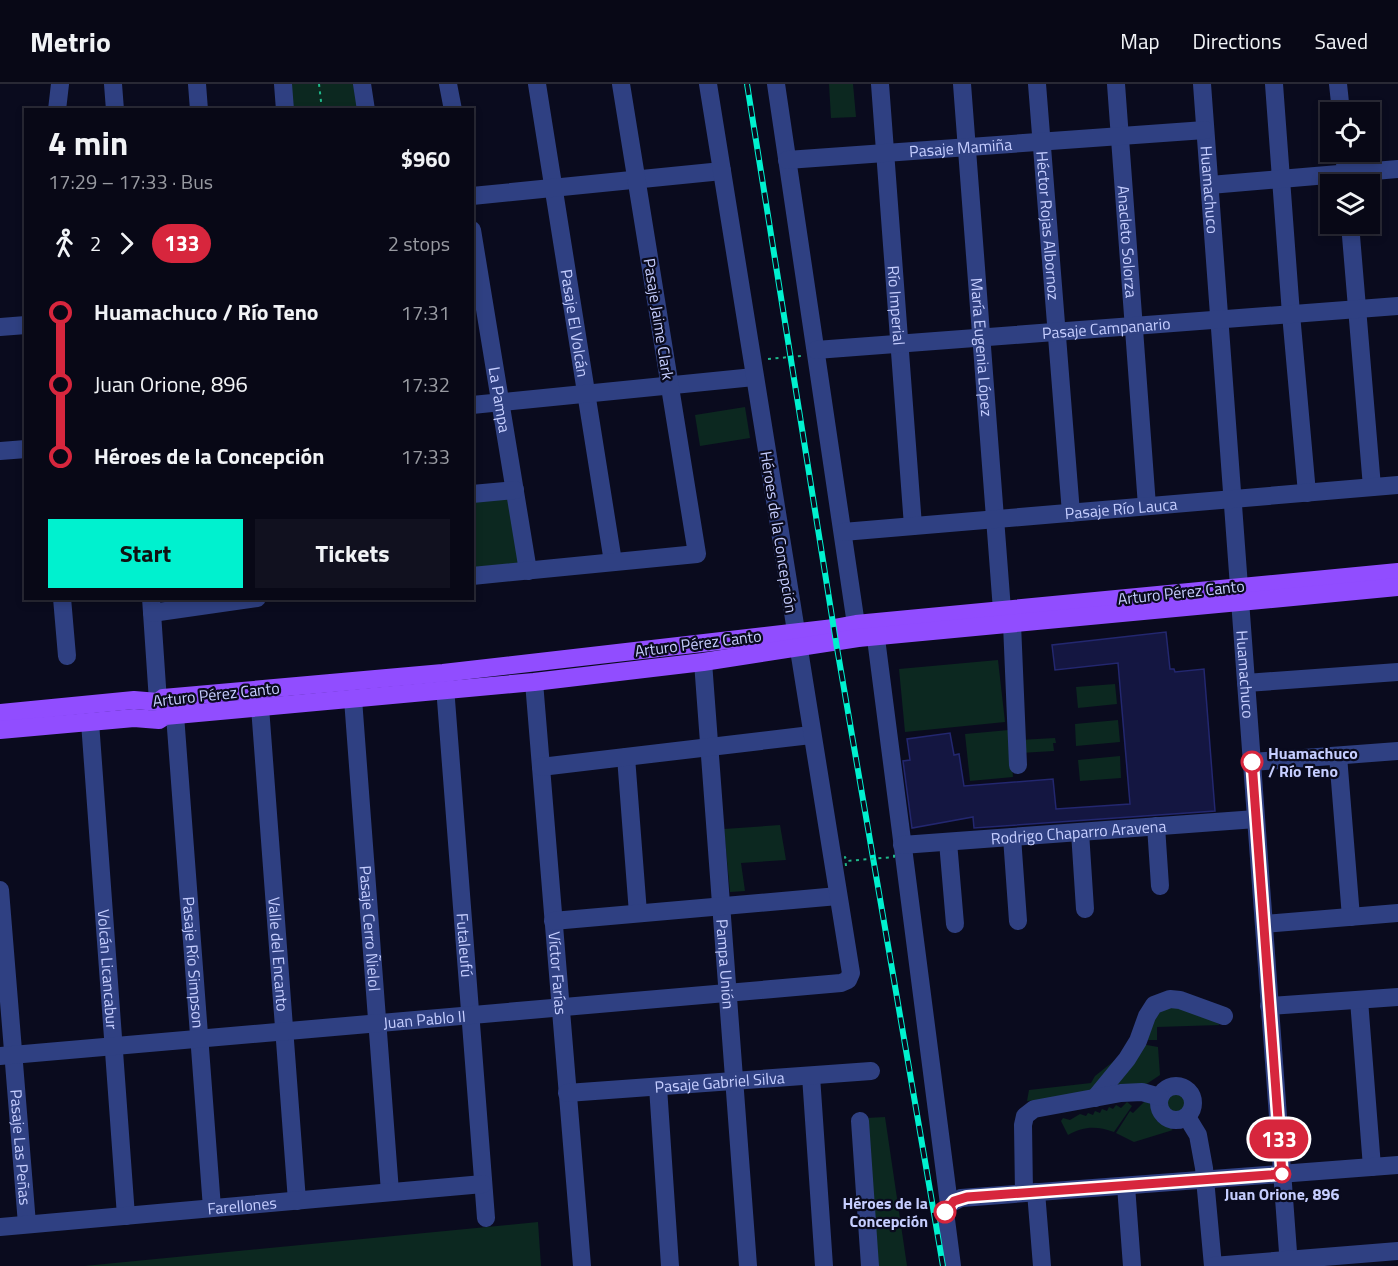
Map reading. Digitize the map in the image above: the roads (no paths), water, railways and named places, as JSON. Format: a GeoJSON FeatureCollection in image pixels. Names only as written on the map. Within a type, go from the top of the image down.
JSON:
{"type":"FeatureCollection","features":[{"type":"Feature","properties":{"kind":"main road","name":"Arturo Pérez Canto"},"geometry":{"type":"LineString","coordinates":[[0,730],[134,718],[164,712],[353,699],[444,682],[866,630],[1240,594],[1398,572]]}},
{"type":"Feature","properties":{"kind":"main road","name":"Arturo Pérez Canto"},"geometry":{"type":"LineString","coordinates":[[1240,594],[1398,587]]}},
{"type":"Feature","properties":{"kind":"main road","name":"Arturo Pérez Canto"},"geometry":{"type":"LineString","coordinates":[[164,712],[163,698],[444,682],[534,682],[703,662],[796,640]]}},
{"type":"Feature","properties":{"kind":"main road","name":"Arturo Pérez Canto"},"geometry":{"type":"LineString","coordinates":[[0,712],[134,700],[164,712]]}},
{"type":"Feature","properties":{"kind":"street"},"geometry":{"type":"LineString","coordinates":[[57,108],[60,84]]}},
{"type":"Feature","properties":{"kind":"street"},"geometry":{"type":"LineString","coordinates":[[113,84],[115,108]]}},
{"type":"Feature","properties":{"kind":"street"},"geometry":{"type":"LineString","coordinates":[[197,84],[199,108]]}},
{"type":"Feature","properties":{"kind":"street"},"geometry":{"type":"LineString","coordinates":[[283,84],[285,108]]}},
{"type":"Feature","properties":{"kind":"street"},"geometry":{"type":"LineString","coordinates":[[362,84],[366,108]]}},
{"type":"Feature","properties":{"kind":"street"},"geometry":{"type":"LineString","coordinates":[[448,84],[453,108]]}},
{"type":"Feature","properties":{"kind":"street","name":"Pasaje El Volcán"},"geometry":{"type":"LineString","coordinates":[[537,84],[614,562]]}},
{"type":"Feature","properties":{"kind":"street","name":"Pasaje Jaime Clark"},"geometry":{"type":"LineString","coordinates":[[614,562],[697,554],[621,84]]}},
{"type":"Feature","properties":{"kind":"street","name":"Héroes de la Concepción"},"geometry":{"type":"LineString","coordinates":[[708,84],[722,171],[761,372],[796,640],[850,973],[848,980]]}},
{"type":"Feature","properties":{"kind":"street"},"geometry":{"type":"LineString","coordinates":[[776,84],[843,532],[866,630],[950,1204],[945,1217],[952,1266]]}},
{"type":"Feature","properties":{"kind":"street","name":"Río Imperial"},"geometry":{"type":"LineString","coordinates":[[880,84],[913,526]]}},
{"type":"Feature","properties":{"kind":"street","name":"María Eugenia López"},"geometry":{"type":"LineString","coordinates":[[962,84],[1018,765]]}},
{"type":"Feature","properties":{"kind":"street","name":"Héctor Rojas Albornoz"},"geometry":{"type":"LineString","coordinates":[[1037,84],[1071,513]]}},
{"type":"Feature","properties":{"kind":"street","name":"Anacleto Solorza"},"geometry":{"type":"LineString","coordinates":[[1116,84],[1147,506]]}},
{"type":"Feature","properties":{"kind":"street","name":"Huamachuco"},"geometry":{"type":"LineString","coordinates":[[1202,84],[1288,1263]]}},
{"type":"Feature","properties":{"kind":"street"},"geometry":{"type":"LineString","coordinates":[[1274,84],[1307,493]]}},
{"type":"Feature","properties":{"kind":"street"},"geometry":{"type":"LineString","coordinates":[[1338,84],[1340,102]]}},
{"type":"Feature","properties":{"kind":"street","name":"Pasaje Mamiña"},"geometry":{"type":"LineString","coordinates":[[787,160],[1205,130]]}},
{"type":"Feature","properties":{"kind":"street"},"geometry":{"type":"LineString","coordinates":[[1372,174],[1398,169]]}},
{"type":"Feature","properties":{"kind":"street"},"geometry":{"type":"LineString","coordinates":[[474,196],[722,171]]}},
{"type":"Feature","properties":{"kind":"street"},"geometry":{"type":"LineString","coordinates":[[1210,185],[1281,179],[1320,179]]}},
{"type":"Feature","properties":{"kind":"street"},"geometry":{"type":"LineString","coordinates":[[1351,234],[1372,487]]}},
{"type":"Feature","properties":{"kind":"street","name":"La Pampa"},"geometry":{"type":"LineString","coordinates":[[474,243],[528,571]]}},
{"type":"Feature","properties":{"kind":"street","name":"Pasaje Campanario"},"geometry":{"type":"LineString","coordinates":[[816,350],[1398,306]]}},
{"type":"Feature","properties":{"kind":"street"},"geometry":{"type":"LineString","coordinates":[[0,327],[24,325]]}},
{"type":"Feature","properties":{"kind":"street"},"geometry":{"type":"LineString","coordinates":[[474,405],[670,385],[761,372]]}},
{"type":"Feature","properties":{"kind":"street"},"geometry":{"type":"LineString","coordinates":[[0,451],[24,449]]}},
{"type":"Feature","properties":{"kind":"street","name":"Pasaje Río Lauca"},"geometry":{"type":"LineString","coordinates":[[843,532],[1398,485]]}},
{"type":"Feature","properties":{"kind":"street"},"geometry":{"type":"LineString","coordinates":[[474,494],[515,490]]}},
{"type":"Feature","properties":{"kind":"street"},"geometry":{"type":"LineString","coordinates":[[474,576],[614,562]]}},
{"type":"Feature","properties":{"kind":"street"},"geometry":{"type":"LineString","coordinates":[[62,600],[67,656]]}},
{"type":"Feature","properties":{"kind":"street"},"geometry":{"type":"LineString","coordinates":[[152,606],[234,600]]}},
{"type":"Feature","properties":{"kind":"street","name":"Pasaje Río Simpson"},"geometry":{"type":"LineString","coordinates":[[152,606],[199,1039],[212,1208]]}},
{"type":"Feature","properties":{"kind":"street","name":"Pampa Unión"},"geometry":{"type":"LineString","coordinates":[[703,662],[748,1266]]}},
{"type":"Feature","properties":{"kind":"street"},"geometry":{"type":"LineString","coordinates":[[1246,683],[1398,672]]}},
{"type":"Feature","properties":{"kind":"street","name":"Futaleufú"},"geometry":{"type":"LineString","coordinates":[[444,682],[486,1218]]}},
{"type":"Feature","properties":{"kind":"street","name":"Víctor Farías"},"geometry":{"type":"LineString","coordinates":[[534,682],[582,1266]]}},
{"type":"Feature","properties":{"kind":"street","name":"Pasaje Cerro Ñielol"},"geometry":{"type":"LineString","coordinates":[[353,699],[390,1192]]}},
{"type":"Feature","properties":{"kind":"street","name":"Valle del Encanto"},"geometry":{"type":"LineString","coordinates":[[261,707],[297,1201]]}},
{"type":"Feature","properties":{"kind":"street","name":"Volcán Licancabur"},"geometry":{"type":"LineString","coordinates":[[90,722],[126,1216]]}},
{"type":"Feature","properties":{"kind":"street"},"geometry":{"type":"LineString","coordinates":[[541,767],[811,735]]}},
{"type":"Feature","properties":{"kind":"street"},"geometry":{"type":"LineString","coordinates":[[1252,762],[1398,751]]}},
{"type":"Feature","properties":{"kind":"street"},"geometry":{"type":"LineString","coordinates":[[1338,756],[1351,917]]}},
{"type":"Feature","properties":{"kind":"street"},"geometry":{"type":"LineString","coordinates":[[626,757],[638,913]]}},
{"type":"Feature","properties":{"kind":"street","name":"Rodrigo Chaparro Aravena"},"geometry":{"type":"LineString","coordinates":[[898,848],[948,842],[1256,819]]}},
{"type":"Feature","properties":{"kind":"street"},"geometry":{"type":"LineString","coordinates":[[1156,826],[1160,886]]}},
{"type":"Feature","properties":{"kind":"street"},"geometry":{"type":"LineString","coordinates":[[1080,832],[1085,909]]}},
{"type":"Feature","properties":{"kind":"street"},"geometry":{"type":"LineString","coordinates":[[1012,837],[1018,921]]}},
{"type":"Feature","properties":{"kind":"street"},"geometry":{"type":"LineString","coordinates":[[948,842],[955,924]]}},
{"type":"Feature","properties":{"kind":"street","name":"Pasaje Las Peñas"},"geometry":{"type":"LineString","coordinates":[[0,890],[7,1055],[27,1224]]}},
{"type":"Feature","properties":{"kind":"street"},"geometry":{"type":"LineString","coordinates":[[553,921],[838,896]]}},
{"type":"Feature","properties":{"kind":"street"},"geometry":{"type":"LineString","coordinates":[[1264,924],[1398,913]]}},
{"type":"Feature","properties":{"kind":"street","name":"Juan Pablo II"},"geometry":{"type":"LineString","coordinates":[[7,1055],[729,993],[841,983],[848,980]]}},
{"type":"Feature","properties":{"kind":"street"},"geometry":{"type":"LineString","coordinates":[[1269,1006],[1398,997]]}},
{"type":"Feature","properties":{"kind":"street"},"geometry":{"type":"LineString","coordinates":[[1095,1098],[1127,1059],[1154,1005],[1170,999],[1180,1000],[1224,1016]]}},
{"type":"Feature","properties":{"kind":"street"},"geometry":{"type":"LineString","coordinates":[[1359,1000],[1372,1167]]}},
{"type":"Feature","properties":{"kind":"street","name":"Pasaje Gabriel Silva"},"geometry":{"type":"LineString","coordinates":[[567,1093],[871,1071]]}},
{"type":"Feature","properties":{"kind":"street"},"geometry":{"type":"LineString","coordinates":[[811,1076],[824,1266]]}},
{"type":"Feature","properties":{"kind":"street"},"geometry":{"type":"LineString","coordinates":[[1177,1086],[1187,1089],[1193,1098],[1194,1104],[1186,1117],[1176,1121],[1165,1117],[1159,1107],[1160,1097],[1167,1088],[1177,1086]]}},
{"type":"Feature","properties":{"kind":"street"},"geometry":{"type":"LineString","coordinates":[[658,1087],[670,1266]]}},
{"type":"Feature","properties":{"kind":"street"},"geometry":{"type":"LineString","coordinates":[[1042,1266],[1030,1193],[1023,1125],[1025,1116],[1034,1109],[1095,1098],[1142,1092],[1160,1097]]}},
{"type":"Feature","properties":{"kind":"street"},"geometry":{"type":"LineString","coordinates":[[1186,1117],[1198,1135],[1206,1180],[1213,1266],[1376,1259],[1398,1251]]}},
{"type":"Feature","properties":{"kind":"street"},"geometry":{"type":"LineString","coordinates":[[860,1121],[870,1266]]}},
{"type":"Feature","properties":{"kind":"street"},"geometry":{"type":"LineString","coordinates":[[950,1204],[967,1197],[1398,1166]]}},
{"type":"Feature","properties":{"kind":"street","name":"Farellones"},"geometry":{"type":"LineString","coordinates":[[0,1227],[483,1184]]}},
{"type":"Feature","properties":{"kind":"street"},"geometry":{"type":"LineString","coordinates":[[1126,1186],[1131,1266]]}},
{"type":"Feature","properties":{"kind":"railway"},"geometry":{"type":"LineString","coordinates":[[747,84],[836,642],[943,1266]]}},
{"type":"Feature","properties":{"kind":"place","name":"Huamachuco / Río Teno"},"geometry":{"type":"Point","coordinates":[1252,762]}},
{"type":"Feature","properties":{"kind":"place","name":"Juan Orione, 896"},"geometry":{"type":"Point","coordinates":[1282,1174]}},
{"type":"Feature","properties":{"kind":"place","name":"Héroes de la Concepción"},"geometry":{"type":"Point","coordinates":[945,1212]}}]}
